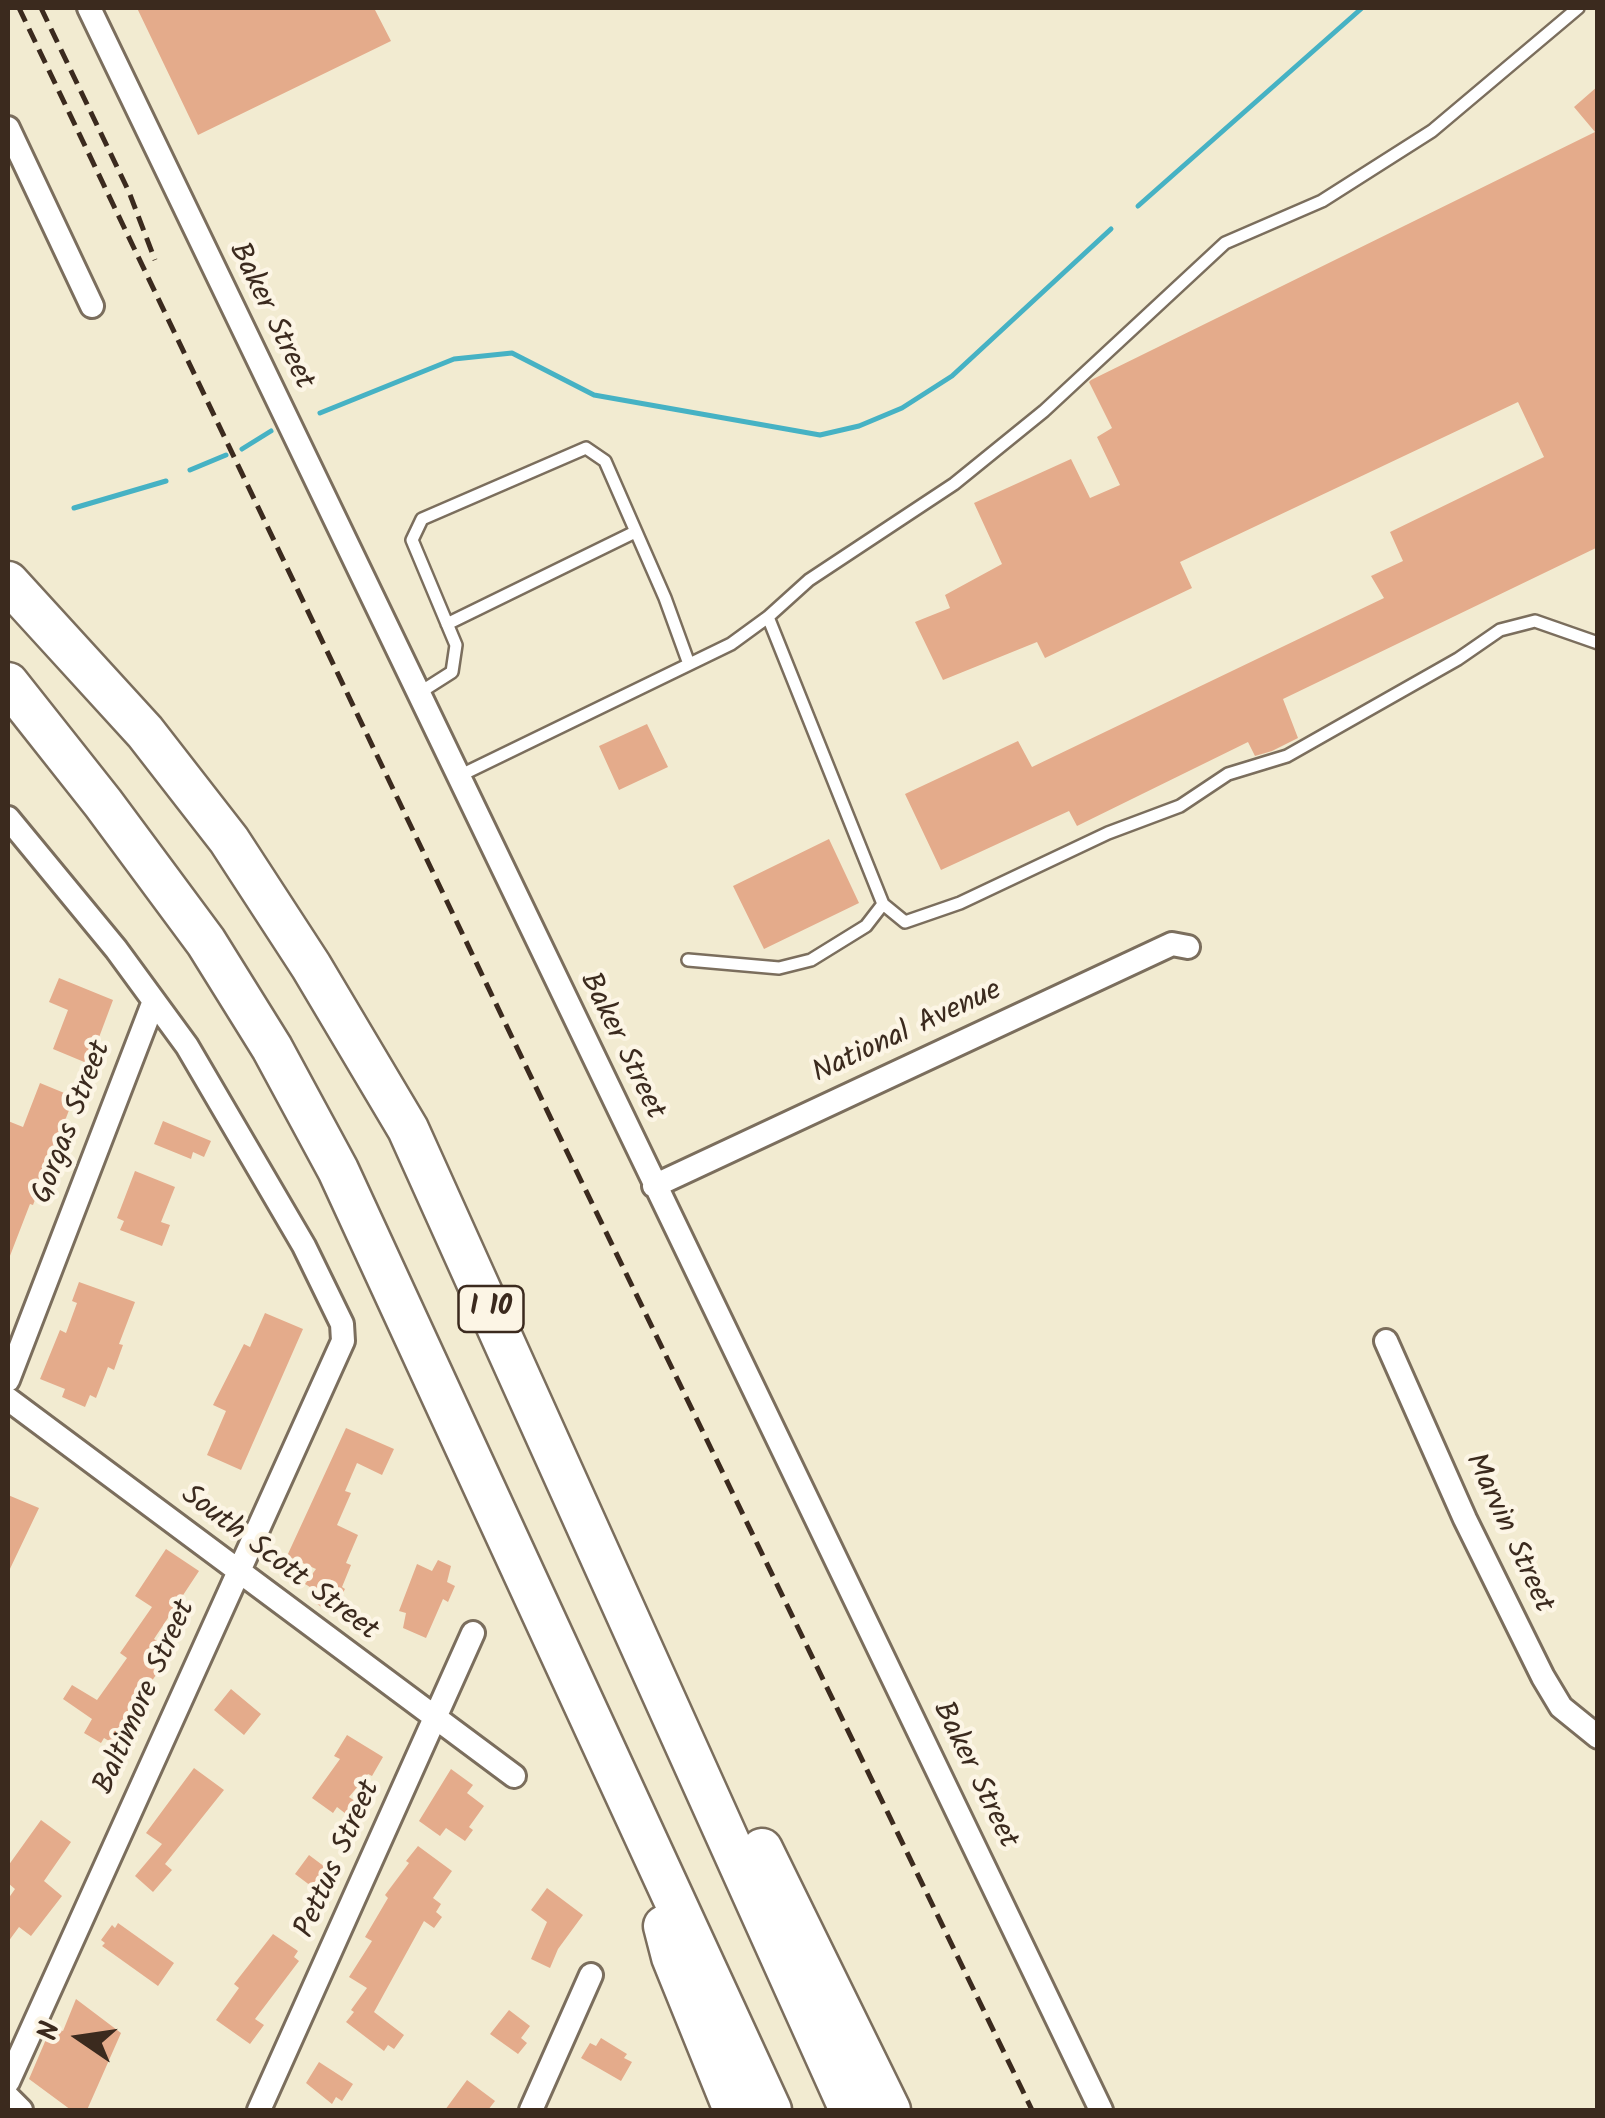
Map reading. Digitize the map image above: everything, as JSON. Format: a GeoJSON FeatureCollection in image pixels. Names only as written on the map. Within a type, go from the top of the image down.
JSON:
{"type":"FeatureCollection","features":[{"type":"Feature","properties":{"kind":"highway","name":"I 10"},"geometry":{"type":"LineString","coordinates":[[8,582],[145,732],[229,840],[311,966],[408,1129],[850,2110]]}},
{"type":"Feature","properties":{"kind":"highway","name":"I 10"},"geometry":{"type":"LineString","coordinates":[[8,683],[206,942],[272,1048],[338,1170],[771,2110]]}},
{"type":"Feature","properties":{"kind":"highway"},"geometry":{"type":"LineString","coordinates":[[697,1769],[760,1846],[890,2110]]}},
{"type":"Feature","properties":{"kind":"highway"},"geometry":{"type":"LineString","coordinates":[[629,1796],[672,1957],[734,2110]]}},
{"type":"Feature","properties":{"kind":"street","name":"Baker Street"},"geometry":{"type":"LineString","coordinates":[[89,8],[1101,2110]]}},
{"type":"Feature","properties":{"kind":"street"},"geometry":{"type":"LineString","coordinates":[[8,128],[92,306]]}},
{"type":"Feature","properties":{"kind":"street"},"geometry":{"type":"LineString","coordinates":[[8,818],[154,1001]]}},
{"type":"Feature","properties":{"kind":"street","name":"National Avenue"},"geometry":{"type":"LineString","coordinates":[[654,1186],[1172,944],[1188,947]]}},
{"type":"Feature","properties":{"kind":"street","name":"Baltimore Street"},"geometry":{"type":"LineString","coordinates":[[8,2082],[343,1340],[342,1324],[304,1246],[230,1115],[154,1001]]}},
{"type":"Feature","properties":{"kind":"street","name":"Gorgas Street"},"geometry":{"type":"LineString","coordinates":[[8,1380],[154,1001]]}},
{"type":"Feature","properties":{"kind":"street","name":"Marvin Street"},"geometry":{"type":"LineString","coordinates":[[1386,1341],[1465,1519],[1543,1678],[1560,1707],[1598,1737]]}},
{"type":"Feature","properties":{"kind":"street","name":"South Scott Street"},"geometry":{"type":"LineString","coordinates":[[8,1399],[514,1776]]}},
{"type":"Feature","properties":{"kind":"street","name":"Pettus Street"},"geometry":{"type":"LineString","coordinates":[[260,2110],[473,1633]]}},
{"type":"Feature","properties":{"kind":"street"},"geometry":{"type":"LineString","coordinates":[[531,2110],[591,1976]]}},
{"type":"Feature","properties":{"kind":"street"},"geometry":{"type":"LineString","coordinates":[[8,2096],[21,2110]]}},
{"type":"Feature","properties":{"kind":"lane"},"geometry":{"type":"LineString","coordinates":[[457,777],[731,644],[768,618],[809,580],[954,484],[1029,423],[1225,244],[1322,202],[1432,131],[1578,8]]}},
{"type":"Feature","properties":{"kind":"lane"},"geometry":{"type":"LineString","coordinates":[[417,694],[452,672],[456,644],[412,540],[422,519],[586,448],[605,461],[689,664]]}},
{"type":"Feature","properties":{"kind":"lane"},"geometry":{"type":"LineString","coordinates":[[447,624],[634,532]]}},
{"type":"Feature","properties":{"kind":"lane"},"geometry":{"type":"LineString","coordinates":[[768,618],[883,904],[905,922],[960,904],[1108,833],[1180,806],[1228,774],[1287,756],[1500,630],[1535,621],[1598,643]]}},
{"type":"Feature","properties":{"kind":"lane"},"geometry":{"type":"LineString","coordinates":[[688,960],[779,968],[812,960],[866,926],[883,904]]}},
{"type":"Feature","properties":{"kind":"building"},"geometry":{"type":"Polygon","coordinates":[[[137,8],[374,8],[391,41],[198,135],[137,8]]]}},
{"type":"Feature","properties":{"kind":"building"},"geometry":{"type":"Polygon","coordinates":[[[1598,86],[1598,547],[1283,699],[1298,738],[1272,751],[1255,756],[1248,742],[1077,826],[1069,811],[941,870],[905,794],[1018,741],[1032,767],[1384,598],[1371,576],[1403,561],[1390,532],[1544,457],[1518,402],[1180,562],[1192,588],[1045,658],[1037,642],[943,680],[915,622],[950,608],[945,595],[1002,564],[974,503],[1071,459],[1090,498],[1120,485],[1097,437],[1112,428],[1091,380],[1595,132],[1574,107],[1598,86]]]}},
{"type":"Feature","properties":{"kind":"building"},"geometry":{"type":"Polygon","coordinates":[[[647,724],[668,767],[619,790],[599,746],[647,724]]]}},
{"type":"Feature","properties":{"kind":"building"},"geometry":{"type":"Polygon","coordinates":[[[829,839],[859,903],[764,949],[733,886],[829,839]]]}},
{"type":"Feature","properties":{"kind":"building"},"geometry":{"type":"Polygon","coordinates":[[[59,978],[113,1000],[89,1064],[53,1049],[68,1010],[49,1002],[59,978]]]}},
{"type":"Feature","properties":{"kind":"building"},"geometry":{"type":"Polygon","coordinates":[[[40,1083],[74,1097],[8,1261],[8,1121],[23,1127],[40,1083]]]}},
{"type":"Feature","properties":{"kind":"building"},"geometry":{"type":"Polygon","coordinates":[[[163,1121],[211,1141],[204,1157],[193,1152],[191,1159],[154,1144],[163,1121]]]}},
{"type":"Feature","properties":{"kind":"building"},"geometry":{"type":"Polygon","coordinates":[[[135,1171],[175,1187],[161,1222],[170,1225],[162,1246],[120,1230],[124,1221],[117,1218],[135,1171]]]}},
{"type":"Feature","properties":{"kind":"building"},"geometry":{"type":"Polygon","coordinates":[[[79,1282],[135,1302],[114,1370],[108,1367],[96,1398],[90,1395],[85,1407],[62,1397],[65,1389],[40,1379],[60,1330],[66,1333],[77,1303],[72,1301],[79,1282]]]}},
{"type":"Feature","properties":{"kind":"building"},"geometry":{"type":"Polygon","coordinates":[[[265,1313],[303,1329],[241,1470],[207,1455],[226,1411],[213,1405],[244,1344],[250,1347],[265,1313]]]}},
{"type":"Feature","properties":{"kind":"building"},"geometry":{"type":"Polygon","coordinates":[[[346,1428],[394,1449],[382,1475],[357,1463],[345,1491],[351,1493],[337,1525],[358,1535],[346,1563],[351,1565],[342,1587],[345,1589],[331,1614],[309,1598],[315,1590],[305,1584],[316,1569],[287,1556],[346,1428]]]}},
{"type":"Feature","properties":{"kind":"building"},"geometry":{"type":"Polygon","coordinates":[[[8,1495],[39,1508],[8,1573],[8,1495]]]}},
{"type":"Feature","properties":{"kind":"building"},"geometry":{"type":"Polygon","coordinates":[[[166,1549],[199,1571],[154,1639],[167,1648],[156,1663],[162,1667],[128,1720],[136,1725],[121,1748],[104,1738],[101,1743],[84,1733],[92,1719],[63,1699],[72,1685],[97,1700],[127,1658],[120,1653],[152,1607],[135,1596],[166,1549]]]}},
{"type":"Feature","properties":{"kind":"building"},"geometry":{"type":"Polygon","coordinates":[[[438,1560],[451,1566],[447,1582],[455,1586],[448,1602],[443,1599],[426,1638],[403,1628],[406,1613],[399,1611],[417,1564],[432,1571],[438,1560]]]}},
{"type":"Feature","properties":{"kind":"building"},"geometry":{"type":"Polygon","coordinates":[[[231,1689],[261,1714],[244,1735],[214,1710],[231,1689]]]}},
{"type":"Feature","properties":{"kind":"building"},"geometry":{"type":"Polygon","coordinates":[[[347,1735],[383,1757],[372,1776],[368,1774],[349,1797],[355,1801],[346,1814],[337,1807],[333,1813],[312,1798],[340,1759],[334,1756],[347,1735]]]}},
{"type":"Feature","properties":{"kind":"building"},"geometry":{"type":"Polygon","coordinates":[[[194,1768],[224,1790],[165,1864],[172,1870],[153,1892],[135,1876],[162,1844],[146,1833],[194,1768]]]}},
{"type":"Feature","properties":{"kind":"building"},"geometry":{"type":"Polygon","coordinates":[[[451,1769],[473,1785],[467,1793],[484,1806],[469,1827],[473,1830],[465,1841],[446,1828],[440,1836],[419,1821],[451,1769]]]}},
{"type":"Feature","properties":{"kind":"building"},"geometry":{"type":"Polygon","coordinates":[[[41,1820],[71,1842],[44,1881],[62,1896],[31,1936],[19,1927],[8,1942],[8,1899],[15,1889],[8,1883],[8,1866],[41,1820]]]}},
{"type":"Feature","properties":{"kind":"building"},"geometry":{"type":"Polygon","coordinates":[[[418,1846],[452,1871],[433,1898],[441,1904],[436,1912],[442,1917],[434,1928],[424,1921],[374,2012],[404,2035],[394,2049],[388,2045],[384,2051],[346,2022],[367,1988],[349,1977],[372,1941],[365,1937],[388,1898],[385,1895],[418,1846]]]}},
{"type":"Feature","properties":{"kind":"building"},"geometry":{"type":"Polygon","coordinates":[[[309,1855],[333,1873],[319,1892],[295,1874],[309,1855]]]}},
{"type":"Feature","properties":{"kind":"building"},"geometry":{"type":"Polygon","coordinates":[[[547,1888],[583,1915],[558,1949],[550,1968],[531,1959],[547,1922],[531,1910],[547,1888]]]}},
{"type":"Feature","properties":{"kind":"building"},"geometry":{"type":"Polygon","coordinates":[[[118,1923],[174,1963],[158,1986],[102,1946],[105,1943],[101,1940],[118,1923]]]}},
{"type":"Feature","properties":{"kind":"building"},"geometry":{"type":"Polygon","coordinates":[[[273,1934],[298,1951],[294,1957],[299,1961],[255,2019],[264,2025],[250,2044],[216,2020],[239,1988],[234,1984],[273,1934]]]}},
{"type":"Feature","properties":{"kind":"building"},"geometry":{"type":"Polygon","coordinates":[[[76,1999],[121,2033],[87,2110],[71,2110],[29,2079],[47,2037],[54,2028],[63,2031],[76,1999]]]}},
{"type":"Feature","properties":{"kind":"building"},"geometry":{"type":"Polygon","coordinates":[[[509,2010],[530,2026],[521,2038],[527,2043],[518,2054],[490,2034],[509,2010]]]}},
{"type":"Feature","properties":{"kind":"building"},"geometry":{"type":"Polygon","coordinates":[[[601,2038],[627,2054],[624,2058],[632,2062],[621,2081],[581,2058],[590,2043],[596,2046],[601,2038]]]}},
{"type":"Feature","properties":{"kind":"building"},"geometry":{"type":"Polygon","coordinates":[[[319,2062],[353,2084],[342,2101],[336,2097],[332,2104],[306,2083],[319,2062]]]}},
{"type":"Feature","properties":{"kind":"building"},"geometry":{"type":"Polygon","coordinates":[[[467,2080],[495,2101],[488,2110],[445,2110],[467,2080]]]}},
{"type":"Feature","properties":{"kind":"waterway"},"geometry":{"type":"LineString","coordinates":[[1138,206],[1362,8]]}},
{"type":"Feature","properties":{"kind":"waterway"},"geometry":{"type":"LineString","coordinates":[[320,413],[454,359],[512,353],[594,395],[820,435],[859,426],[902,408],[952,376],[1111,229]]}},
{"type":"Feature","properties":{"kind":"waterway"},"geometry":{"type":"LineString","coordinates":[[242,449],[271,431]]}},
{"type":"Feature","properties":{"kind":"waterway"},"geometry":{"type":"LineString","coordinates":[[190,470],[226,455]]}},
{"type":"Feature","properties":{"kind":"waterway"},"geometry":{"type":"LineString","coordinates":[[74,508],[166,481]]}},
{"type":"Feature","properties":{"kind":"railway"},"geometry":{"type":"LineString","coordinates":[[19,8],[1032,2110]]}},
{"type":"Feature","properties":{"kind":"railway"},"geometry":{"type":"LineString","coordinates":[[41,8],[129,192],[155,260]]}}]}
